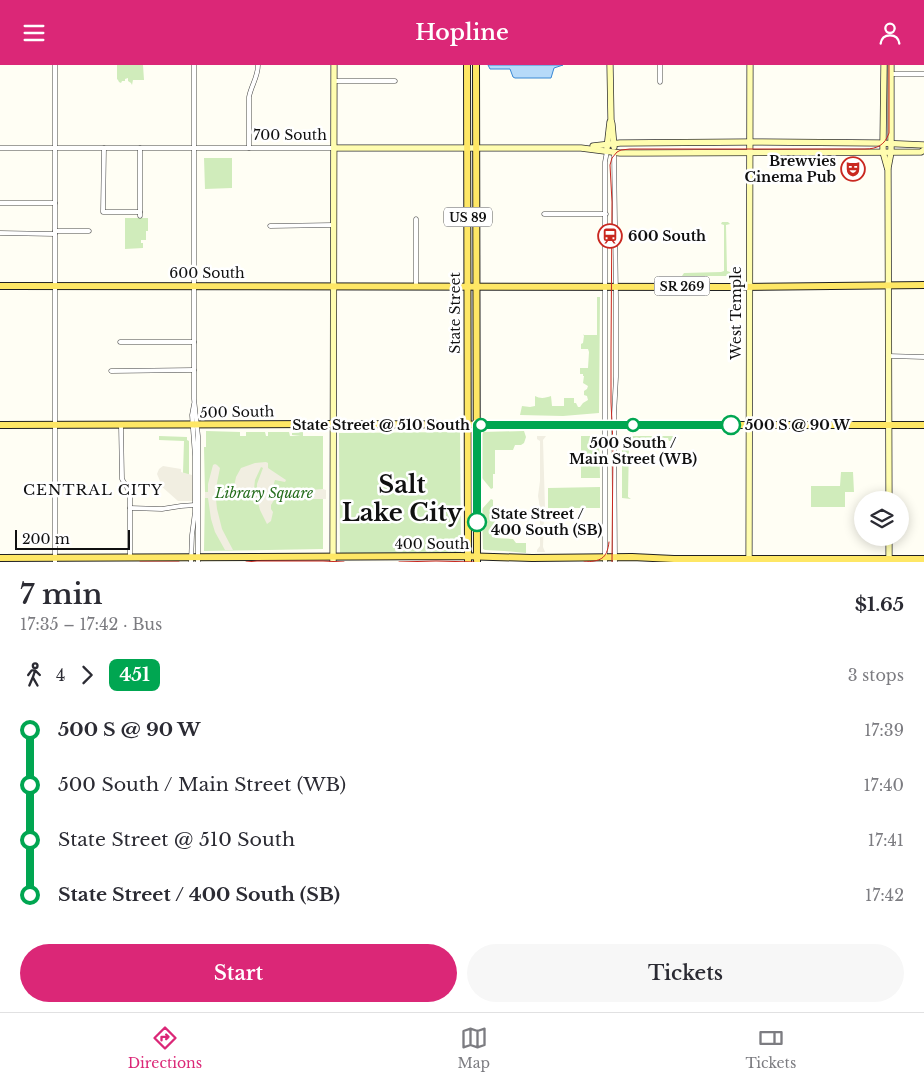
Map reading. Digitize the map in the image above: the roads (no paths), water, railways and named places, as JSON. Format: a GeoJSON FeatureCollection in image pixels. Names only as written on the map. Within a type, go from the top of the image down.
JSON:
{"type":"FeatureCollection","features":[{"type":"Feature","properties":{"kind":"main road","name":"State Street"},"geometry":{"type":"LineString","coordinates":[[467,65],[468,559]]}},
{"type":"Feature","properties":{"kind":"main road","name":"State Street"},"geometry":{"type":"LineString","coordinates":[[476,65],[477,559]]}},
{"type":"Feature","properties":{"kind":"main road","name":"600 South"},"geometry":{"type":"LineString","coordinates":[[0,286],[749,287],[924,285]]}},
{"type":"Feature","properties":{"kind":"main road","name":"500 South"},"geometry":{"type":"LineString","coordinates":[[0,425],[924,425]]}},
{"type":"Feature","properties":{"kind":"main road","name":"400 South"},"geometry":{"type":"LineString","coordinates":[[0,558],[55,560],[130,558],[195,560],[532,558],[605,560],[924,559]]}},
{"type":"Feature","properties":{"kind":"street"},"geometry":{"type":"LineString","coordinates":[[55,65],[55,560]]}},
{"type":"Feature","properties":{"kind":"street"},"geometry":{"type":"LineString","coordinates":[[194,65],[194,399],[192,413],[195,425],[195,560]]}},
{"type":"Feature","properties":{"kind":"street"},"geometry":{"type":"LineString","coordinates":[[249,148],[250,91],[257,75],[258,65]]}},
{"type":"Feature","properties":{"kind":"street"},"geometry":{"type":"LineString","coordinates":[[333,559],[334,65]]}},
{"type":"Feature","properties":{"kind":"street"},"geometry":{"type":"LineString","coordinates":[[605,560],[606,162],[612,124],[610,65]]}},
{"type":"Feature","properties":{"kind":"street"},"geometry":{"type":"LineString","coordinates":[[660,65],[660,81]]}},
{"type":"Feature","properties":{"kind":"street","name":"West Temple"},"geometry":{"type":"LineString","coordinates":[[749,560],[750,65]]}},
{"type":"Feature","properties":{"kind":"street"},"geometry":{"type":"LineString","coordinates":[[884,65],[882,143],[888,170]]}},
{"type":"Feature","properties":{"kind":"street"},"geometry":{"type":"LineString","coordinates":[[889,491],[888,170],[892,152],[891,65]]}},
{"type":"Feature","properties":{"kind":"street"},"geometry":{"type":"LineString","coordinates":[[891,74],[924,74]]}},
{"type":"Feature","properties":{"kind":"street"},"geometry":{"type":"LineString","coordinates":[[334,81],[396,81]]}},
{"type":"Feature","properties":{"kind":"street","name":"700 South"},"geometry":{"type":"LineString","coordinates":[[0,148],[581,148],[749,142],[924,145]]}},
{"type":"Feature","properties":{"kind":"street"},"geometry":{"type":"LineString","coordinates":[[609,146],[614,152],[616,286],[615,560]]}},
{"type":"Feature","properties":{"kind":"street"},"geometry":{"type":"LineString","coordinates":[[104,148],[103,212],[140,214],[140,148]]}},
{"type":"Feature","properties":{"kind":"street"},"geometry":{"type":"LineString","coordinates":[[614,152],[924,151]]}},
{"type":"Feature","properties":{"kind":"street"},"geometry":{"type":"LineString","coordinates":[[0,203],[55,203]]}},
{"type":"Feature","properties":{"kind":"street"},"geometry":{"type":"LineString","coordinates":[[544,214],[606,214]]}},
{"type":"Feature","properties":{"kind":"street"},"geometry":{"type":"LineString","coordinates":[[416,219],[416,286]]}},
{"type":"Feature","properties":{"kind":"street"},"geometry":{"type":"LineString","coordinates":[[270,226],[333,225]]}},
{"type":"Feature","properties":{"kind":"street"},"geometry":{"type":"LineString","coordinates":[[0,233],[89,231]]}},
{"type":"Feature","properties":{"kind":"street"},"geometry":{"type":"LineString","coordinates":[[120,342],[194,342]]}},
{"type":"Feature","properties":{"kind":"street"},"geometry":{"type":"LineString","coordinates":[[888,356],[924,357]]}},
{"type":"Feature","properties":{"kind":"street"},"geometry":{"type":"LineString","coordinates":[[111,371],[194,370]]}},
{"type":"Feature","properties":{"kind":"street"},"geometry":{"type":"LineString","coordinates":[[121,425],[122,479],[129,492],[130,558]]}},
{"type":"Feature","properties":{"kind":"street"},"geometry":{"type":"LineString","coordinates":[[195,425],[195,560]]}},
{"type":"Feature","properties":{"kind":"street"},"geometry":{"type":"LineString","coordinates":[[130,508],[162,509],[195,505]]}},
{"type":"Feature","properties":{"kind":"street"},"geometry":{"type":"LineString","coordinates":[[889,546],[889,560]]}},
{"type":"Feature","properties":{"kind":"water"},"geometry":{"type":"Polygon","coordinates":[[[488,65],[563,65],[554,68],[551,78],[515,78],[510,69],[490,69],[488,65]]]}},
{"type":"Feature","properties":{"kind":"tram line"},"geometry":{"type":"LineString","coordinates":[[612,562],[612,202],[610,165],[612,158],[617,152],[630,149],[865,149],[877,147],[885,141],[889,133],[889,65]]}},
{"type":"Feature","properties":{"kind":"tram line"},"geometry":{"type":"LineString","coordinates":[[584,562],[602,558],[606,553],[609,542]]}},
{"type":"Feature","properties":{"kind":"tram line"},"geometry":{"type":"LineString","coordinates":[[140,562],[179,562]]}},
{"type":"Feature","properties":{"kind":"tram line"},"geometry":{"type":"LineString","coordinates":[[246,562],[344,562]]}},
{"type":"Feature","properties":{"kind":"tram line"},"geometry":{"type":"LineString","coordinates":[[399,562],[474,562]]}},
{"type":"Feature","properties":{"kind":"place","name":"Brewvies Cinema Pub"},"geometry":{"type":"Point","coordinates":[853,169]}},
{"type":"Feature","properties":{"kind":"place","name":"600 South"},"geometry":{"type":"Point","coordinates":[610,236]}},
{"type":"Feature","properties":{"kind":"place","name":"State Street @ 510 South"},"geometry":{"type":"Point","coordinates":[481,425]}},
{"type":"Feature","properties":{"kind":"place","name":"500 South / Main Street (WB)"},"geometry":{"type":"Point","coordinates":[633,425]}},
{"type":"Feature","properties":{"kind":"place","name":"500 S @ 90 W"},"geometry":{"type":"Point","coordinates":[731,425]}},
{"type":"Feature","properties":{"kind":"place","name":"State Street / 400 South (SB)"},"geometry":{"type":"Point","coordinates":[477,522]}},
{"type":"Feature","properties":{"kind":"district","name":"CENTRAL CITY"},"geometry":{"type":"Point","coordinates":[93,489]}},
{"type":"Feature","properties":{"kind":"district","name":"Salt Lake City"},"geometry":{"type":"Point","coordinates":[402,498]}},
{"type":"Feature","properties":{"kind":"park label","name":"Library Square"},"geometry":{"type":"Point","coordinates":[264,493]}}]}
